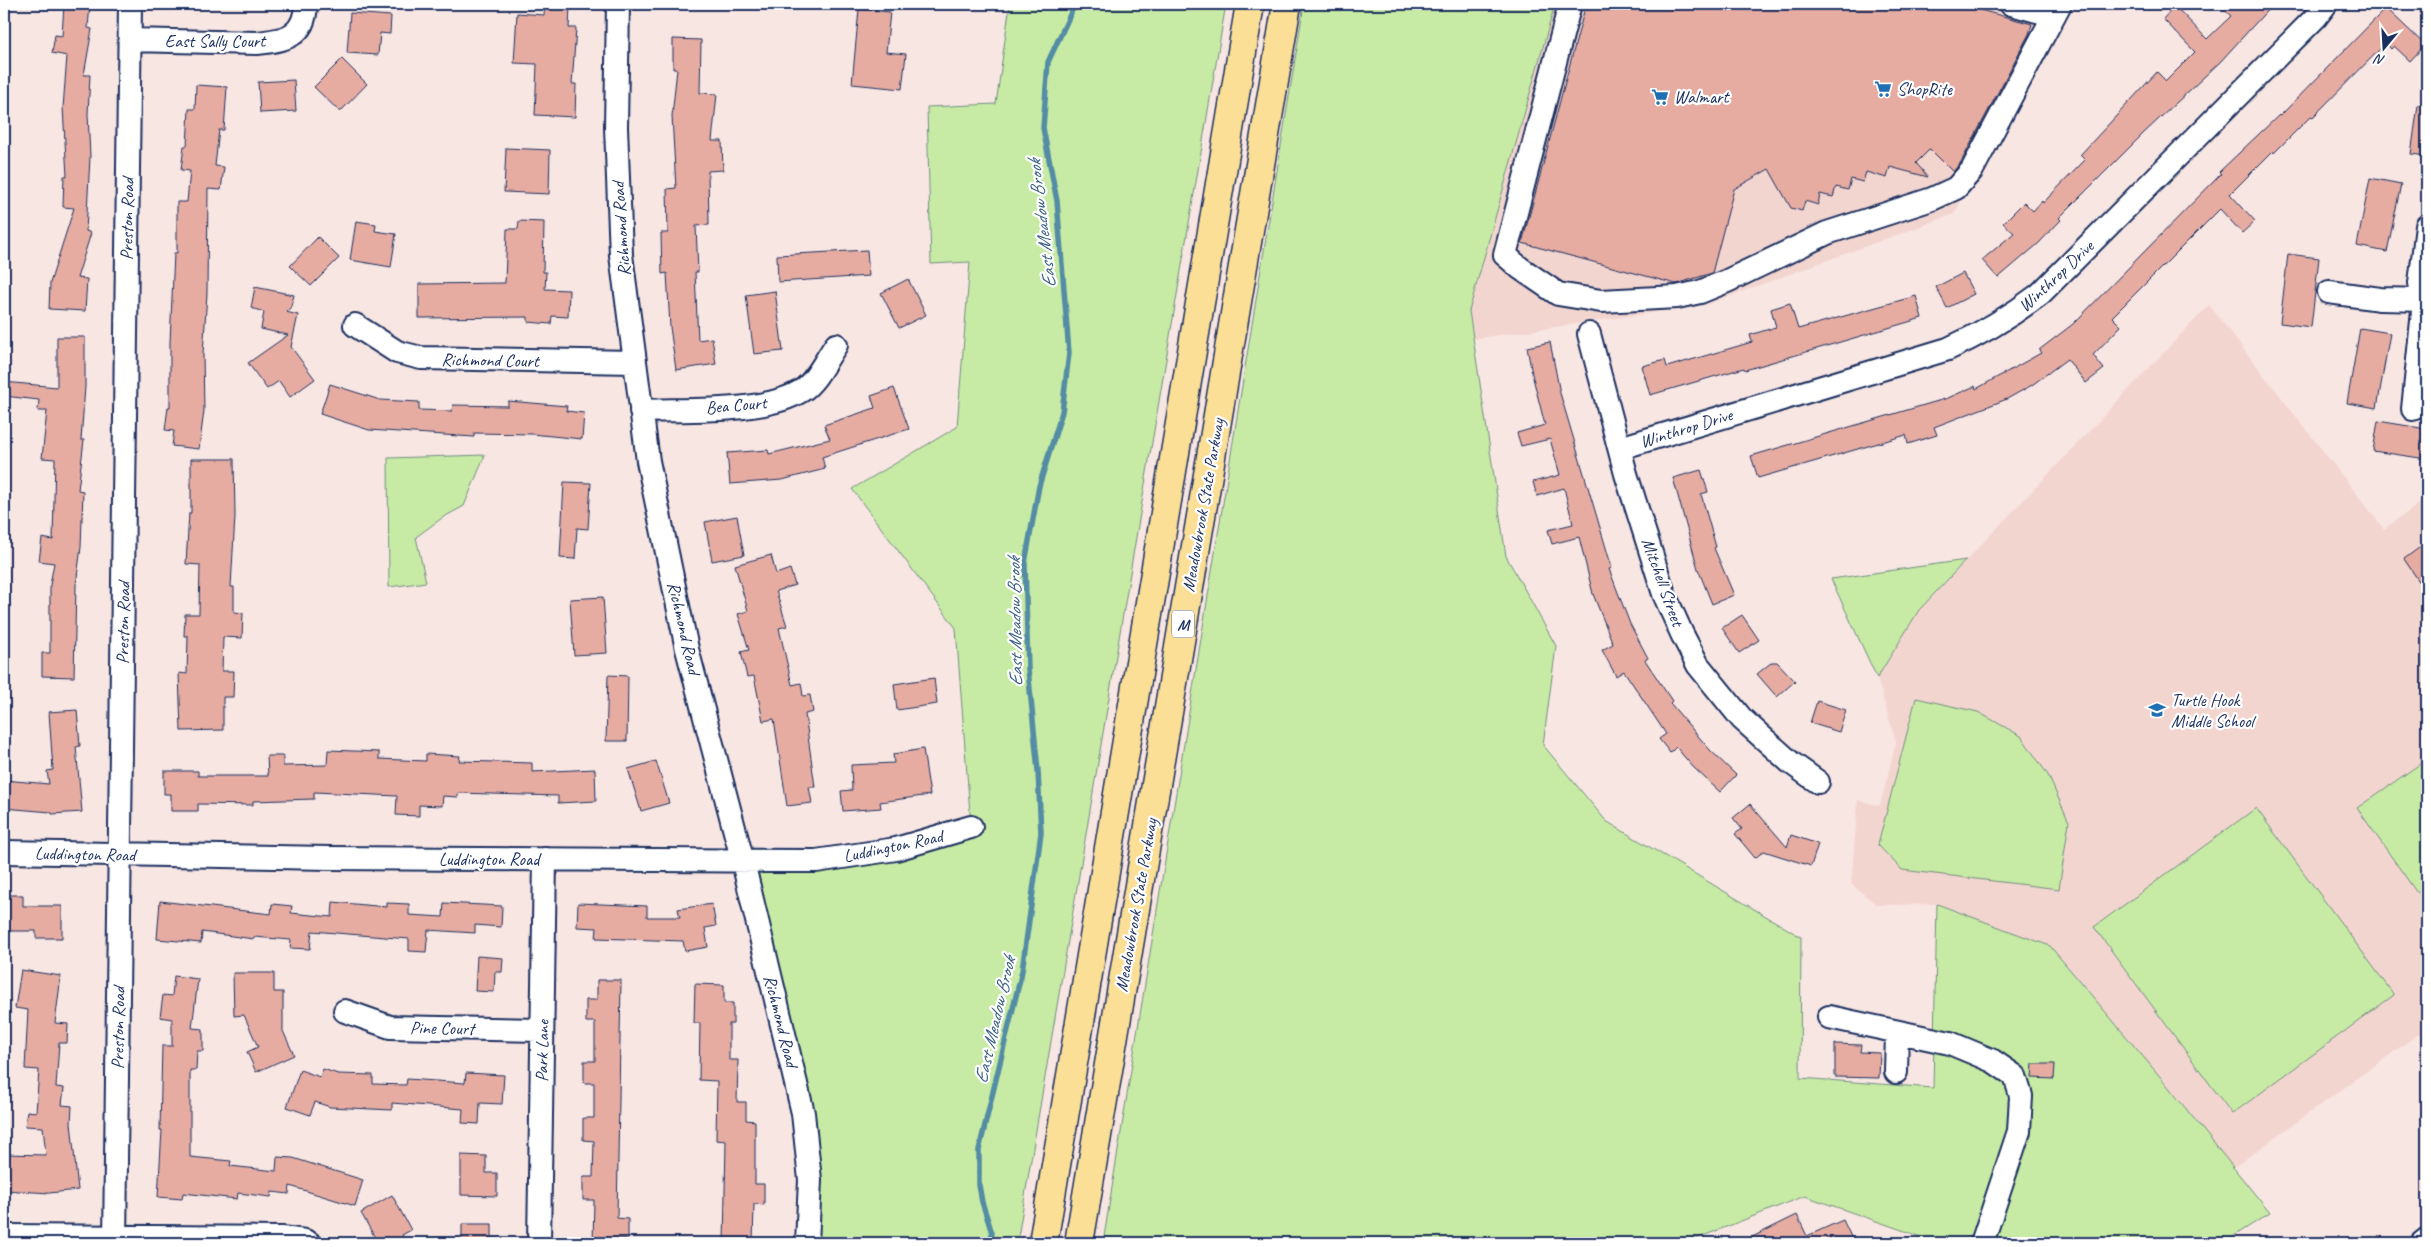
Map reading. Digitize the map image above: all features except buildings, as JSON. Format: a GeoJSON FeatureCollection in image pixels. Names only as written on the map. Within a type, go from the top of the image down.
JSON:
{"type":"FeatureCollection","features":[{"type":"Feature","properties":{"kind":"highway","name":"Meadowbrook State Parkway"},"geometry":{"type":"LineString","coordinates":[[1043,1243],[1250,4]]}},
{"type":"Feature","properties":{"kind":"highway","name":"Meadowbrook State Parkway"},"geometry":{"type":"LineString","coordinates":[[1079,1243],[1287,4]]}},
{"type":"Feature","properties":{"kind":"street","name":"Preston Road"},"geometry":{"type":"LineString","coordinates":[[115,1240],[130,4]]}},
{"type":"Feature","properties":{"kind":"street","name":"East Sally Court"},"geometry":{"type":"LineString","coordinates":[[130,40],[274,41],[296,33],[306,15],[306,4]]}},
{"type":"Feature","properties":{"kind":"street","name":"Richmond Road"},"geometry":{"type":"LineString","coordinates":[[618,4],[616,127],[621,255],[648,460],[687,649],[743,862],[804,1113],[810,1180],[808,1243]]}},
{"type":"Feature","properties":{"kind":"street"},"geometry":{"type":"LineString","coordinates":[[1570,4],[1505,255],[1520,268],[1558,294],[1601,301],[1677,297],[1700,292],[1827,233],[1932,199],[1956,188],[1972,170],[2056,10],[2011,4]]}},
{"type":"Feature","properties":{"kind":"street","name":"Winthrop Drive"},"geometry":{"type":"LineString","coordinates":[[1620,448],[1948,350],[1975,337],[2014,314],[2040,294],[2316,17],[2326,4]]}},
{"type":"Feature","properties":{"kind":"street"},"geometry":{"type":"LineString","coordinates":[[2413,409],[2425,300],[2420,283],[2427,226]]}},
{"type":"Feature","properties":{"kind":"street"},"geometry":{"type":"LineString","coordinates":[[2329,292],[2380,299],[2425,300]]}},
{"type":"Feature","properties":{"kind":"street","name":"Richmond Court"},"geometry":{"type":"LineString","coordinates":[[355,325],[397,352],[421,358],[634,362]]}},
{"type":"Feature","properties":{"kind":"street","name":"Mitchell Street"},"geometry":{"type":"LineString","coordinates":[[1589,334],[1626,474],[1664,594],[1698,665],[1742,719],[1802,772],[1818,782]]}},
{"type":"Feature","properties":{"kind":"street","name":"Bea Court"},"geometry":{"type":"LineString","coordinates":[[641,411],[754,406],[777,401],[801,391],[836,345]]}},
{"type":"Feature","properties":{"kind":"street","name":"Luddington Road"},"geometry":{"type":"LineString","coordinates":[[4,852],[329,858],[743,862],[825,860],[896,849],[971,827]]}},
{"type":"Feature","properties":{"kind":"street","name":"Park Lane"},"geometry":{"type":"LineString","coordinates":[[539,1243],[545,859]]}},
{"type":"Feature","properties":{"kind":"street","name":"Pine Court"},"geometry":{"type":"LineString","coordinates":[[345,1011],[390,1027],[542,1030]]}},
{"type":"Feature","properties":{"kind":"street"},"geometry":{"type":"LineString","coordinates":[[1829,1017],[1950,1044],[1993,1061],[2015,1076],[2021,1096],[2019,1131],[1982,1243]]}},
{"type":"Feature","properties":{"kind":"street"},"geometry":{"type":"LineString","coordinates":[[1896,1072],[1897,1032]]}},
{"type":"Feature","properties":{"kind":"street"},"geometry":{"type":"LineString","coordinates":[[4,1236],[115,1240],[282,1238],[305,1240],[309,1243]]}},
{"type":"Feature","properties":{"kind":"street"},"geometry":{"type":"LineString","coordinates":[[2422,1243],[2427,1239]]}},
{"type":"Feature","properties":{"kind":"shaded area"},"geometry":{"type":"Polygon","coordinates":[[[1555,4],[2073,4],[1954,214],[1705,305],[1473,339],[1469,311],[1555,4]]]}},
{"type":"Feature","properties":{"kind":"shaded area","name":"Turtle Hook Middle School"},"geometry":{"type":"Polygon","coordinates":[[[2209,305],[2384,529],[2427,498],[2427,1028],[2233,1168],[2162,1079],[2050,946],[1937,904],[1877,905],[1851,884],[1858,800],[1880,806],[1896,742],[1877,678],[1919,610],[2209,305]]]}},
{"type":"Feature","properties":{"kind":"green space"},"geometry":{"type":"Polygon","coordinates":[[[1010,4],[1226,4],[1017,1243],[807,1243],[810,1180],[743,862],[971,827],[956,628],[852,489],[957,427],[970,262],[931,264],[927,107],[996,104],[1010,4]]]}},
{"type":"Feature","properties":{"kind":"green space"},"geometry":{"type":"Polygon","coordinates":[[[1304,4],[1555,4],[1469,311],[1506,556],[1556,646],[1543,745],[1606,821],[1801,937],[1800,1078],[1933,1088],[1937,904],[2050,946],[2162,1079],[2270,1213],[2223,1243],[1939,1243],[1805,1196],[1685,1243],[1103,1243],[1304,4]]]}},
{"type":"Feature","properties":{"kind":"green space"},"geometry":{"type":"Polygon","coordinates":[[[485,455],[464,506],[442,518],[416,537],[426,582],[389,587],[388,458],[485,455]]]}},
{"type":"Feature","properties":{"kind":"green space"},"geometry":{"type":"Polygon","coordinates":[[[1966,560],[1919,610],[1877,678],[1831,579],[1966,560]]]}},
{"type":"Feature","properties":{"kind":"green space"},"geometry":{"type":"Polygon","coordinates":[[[1916,698],[1978,712],[2021,736],[2048,775],[2069,822],[2059,889],[1902,870],[1878,845],[1916,698]]]}},
{"type":"Feature","properties":{"kind":"green space"},"geometry":{"type":"Polygon","coordinates":[[[2427,759],[2427,886],[2417,893],[2357,808],[2427,759]]]}},
{"type":"Feature","properties":{"kind":"green space"},"geometry":{"type":"Polygon","coordinates":[[[2256,808],[2394,995],[2232,1114],[2094,927],[2256,808]]]}},
{"type":"Feature","properties":{"kind":"waterway","name":"East Meadow Brook"},"geometry":{"type":"LineString","coordinates":[[990,1243],[992,1233],[982,1202],[979,1185],[979,1150],[1022,971],[1041,833],[1038,771],[1028,669],[1025,563],[1039,486],[1062,412],[1069,353],[1057,201],[1043,128],[1048,62],[1075,4]]}},
{"type":"Feature","properties":{"kind":"place","name":"ShopRite"},"geometry":{"type":"Point","coordinates":[1883,89]}},
{"type":"Feature","properties":{"kind":"place","name":"Walmart"},"geometry":{"type":"Point","coordinates":[1660,97]}},
{"type":"Feature","properties":{"kind":"place","name":"Turtle Hook Middle School"},"geometry":{"type":"Point","coordinates":[2157,710]}}]}
